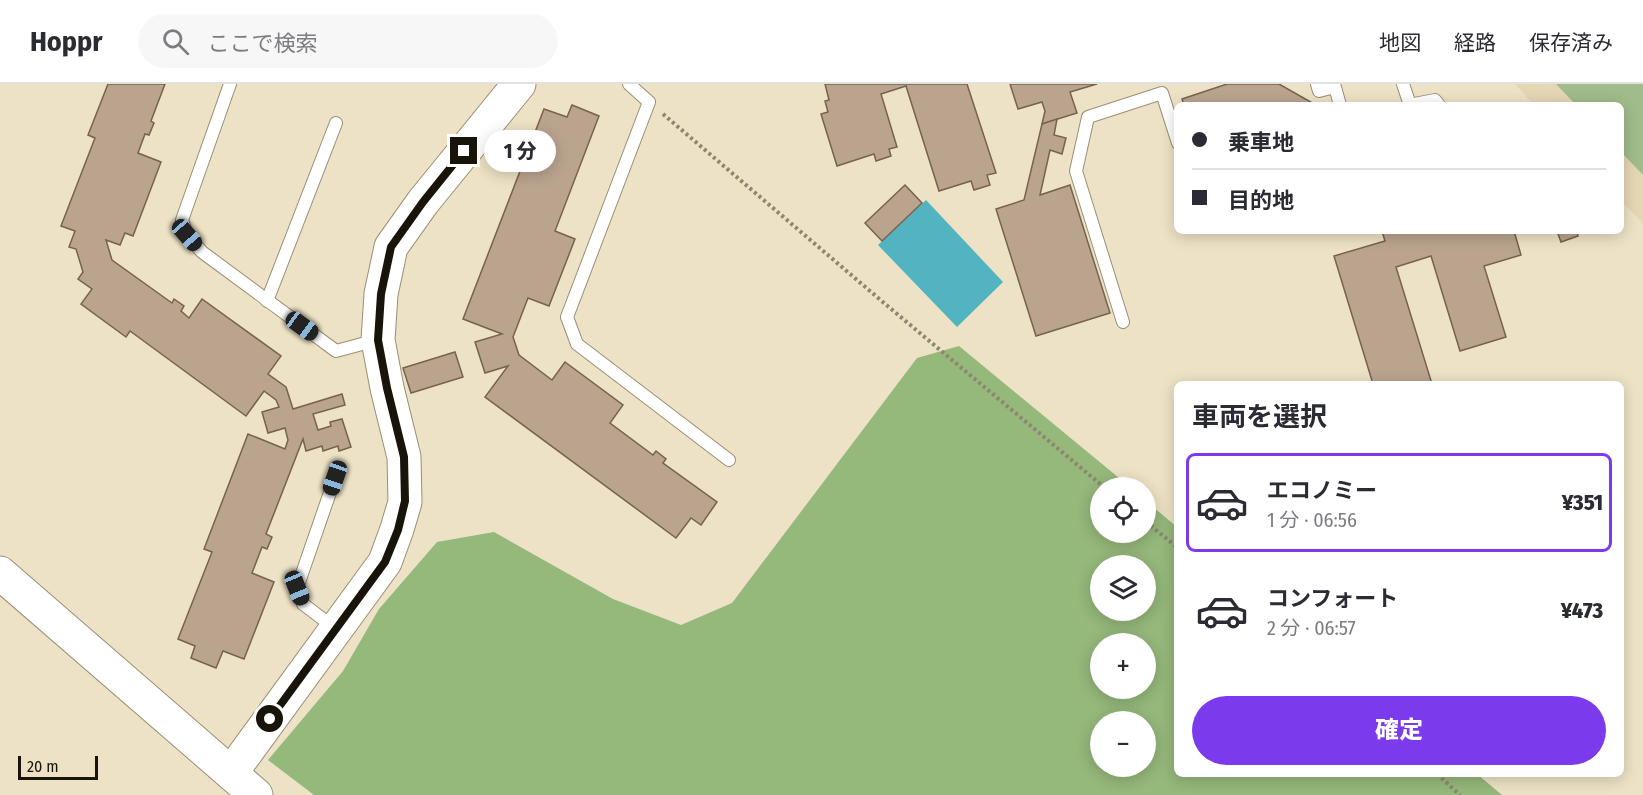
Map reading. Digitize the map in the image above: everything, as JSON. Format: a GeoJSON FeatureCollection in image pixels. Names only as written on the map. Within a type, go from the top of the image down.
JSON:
{"type":"FeatureCollection","features":[{"type":"Feature","properties":{"kind":"street"},"geometry":{"type":"LineString","coordinates":[[231,773],[385,562],[398,530],[405,501],[404,457],[378,340],[381,294],[391,247],[423,202],[519,84]]}},
{"type":"Feature","properties":{"kind":"street"},"geometry":{"type":"LineString","coordinates":[[0,573],[256,795]]}},
{"type":"Feature","properties":{"kind":"lane"},"geometry":{"type":"LineString","coordinates":[[230,84],[182,220],[187,235],[202,252],[336,351],[378,340]]}},
{"type":"Feature","properties":{"kind":"lane"},"geometry":{"type":"LineString","coordinates":[[629,84],[649,102],[567,317],[577,344],[729,460]]}},
{"type":"Feature","properties":{"kind":"lane"},"geometry":{"type":"LineString","coordinates":[[1317,84],[1319,91],[1335,87],[1339,102]]}},
{"type":"Feature","properties":{"kind":"lane"},"geometry":{"type":"LineString","coordinates":[[1403,84],[1408,102]]}},
{"type":"Feature","properties":{"kind":"lane"},"geometry":{"type":"LineString","coordinates":[[1124,322],[1076,171],[1088,117],[1162,93],[1174,130]]}},
{"type":"Feature","properties":{"kind":"lane"},"geometry":{"type":"LineString","coordinates":[[267,301],[336,123]]}},
{"type":"Feature","properties":{"kind":"lane"},"geometry":{"type":"LineString","coordinates":[[335,478],[297,588],[303,604],[337,630]]}},
{"type":"Feature","properties":{"kind":"path"},"geometry":{"type":"LineString","coordinates":[[649,102],[1092,477]]}},
{"type":"Feature","properties":{"kind":"path"},"geometry":{"type":"LineString","coordinates":[[1156,530],[1174,545]]}},
{"type":"Feature","properties":{"kind":"path"},"geometry":{"type":"LineString","coordinates":[[1440,777],[1460,795]]}},
{"type":"Feature","properties":{"kind":"shaded area"},"geometry":{"type":"Polygon","coordinates":[[[1515,84],[1643,84],[1643,224],[1624,203],[1624,102],[1531,102],[1515,84]]]}},
{"type":"Feature","properties":{"kind":"green space"},"geometry":{"type":"Polygon","coordinates":[[[1556,84],[1643,84],[1643,175],[1624,155],[1624,102],[1573,102],[1556,84]]]}},
{"type":"Feature","properties":{"kind":"green space"},"geometry":{"type":"Polygon","coordinates":[[[959,346],[1118,477],[1090,477],[1090,543],[1156,543],[1156,509],[1174,524],[1174,777],[1481,777],[1502,795],[314,795],[268,760],[343,671],[379,609],[437,542],[494,532],[613,599],[681,625],[732,603],[917,358],[959,346]]]}},
{"type":"Feature","properties":{"kind":"water"},"geometry":{"type":"Polygon","coordinates":[[[926,200],[1003,282],[957,327],[878,245],[926,200]]]}},
{"type":"Feature","properties":{"kind":"building"},"geometry":{"type":"Polygon","coordinates":[[[108,84],[165,84],[151,121],[154,123],[149,135],[145,134],[138,153],[161,162],[133,236],[125,233],[120,245],[106,240],[112,260],[172,303],[174,299],[184,306],[181,311],[189,318],[202,299],[281,356],[268,374],[286,387],[293,409],[342,394],[345,405],[313,414],[318,430],[331,426],[330,422],[342,419],[351,447],[339,451],[338,446],[323,451],[322,446],[306,451],[303,439],[266,534],[272,537],[267,549],[262,547],[252,573],[274,582],[244,659],[223,651],[216,668],[191,658],[195,646],[178,639],[212,552],[204,549],[248,434],[285,449],[288,440],[285,428],[268,433],[262,412],[279,407],[276,400],[264,391],[246,416],[130,331],[126,337],[81,304],[92,289],[78,279],[83,272],[76,249],[69,247],[75,231],[61,226],[95,138],[88,135],[108,84]]]}},
{"type":"Feature","properties":{"kind":"building"},"geometry":{"type":"Polygon","coordinates":[[[825,84],[967,84],[996,173],[987,175],[990,185],[974,190],[971,181],[939,191],[906,86],[881,94],[897,147],[889,149],[891,156],[876,161],[874,154],[837,166],[821,114],[828,112],[825,101],[829,100],[825,84]]]}},
{"type":"Feature","properties":{"kind":"building"},"geometry":{"type":"Polygon","coordinates":[[[1010,84],[1097,84],[1070,92],[1077,113],[1042,124],[1045,111],[1042,102],[1018,109],[1010,84]]]}},
{"type":"Feature","properties":{"kind":"building"},"geometry":{"type":"Polygon","coordinates":[[[1227,84],[1279,84],[1311,102],[1183,102],[1182,99],[1227,84]]]}},
{"type":"Feature","properties":{"kind":"building"},"geometry":{"type":"Polygon","coordinates":[[[572,105],[599,116],[555,231],[575,239],[549,306],[528,298],[513,337],[519,355],[552,380],[565,362],[623,405],[610,423],[653,455],[656,451],[666,459],[663,463],[717,502],[701,525],[691,518],[676,538],[485,397],[508,366],[485,373],[475,342],[502,334],[463,319],[544,109],[567,117],[572,105]]]}},
{"type":"Feature","properties":{"kind":"building"},"geometry":{"type":"Polygon","coordinates":[[[1057,119],[1054,135],[1066,138],[1062,154],[1050,150],[1040,195],[1070,185],[1110,313],[1036,336],[996,209],[1024,200],[1042,124],[1057,119]]]}},
{"type":"Feature","properties":{"kind":"building"},"geometry":{"type":"Polygon","coordinates":[[[905,185],[922,203],[882,241],[865,223],[905,185]]]}},
{"type":"Feature","properties":{"kind":"building"},"geometry":{"type":"Polygon","coordinates":[[[1383,234],[1515,234],[1521,255],[1484,266],[1506,337],[1460,351],[1431,256],[1396,267],[1431,381],[1372,381],[1334,256],[1385,241],[1383,234]]]}},
{"type":"Feature","properties":{"kind":"building"},"geometry":{"type":"Polygon","coordinates":[[[1558,234],[1578,234],[1578,236],[1561,242],[1558,234]]]}},
{"type":"Feature","properties":{"kind":"building"},"geometry":{"type":"Polygon","coordinates":[[[455,352],[463,377],[411,393],[403,368],[455,352]]]}},
{"type":"Feature","properties":{"kind":"route"},"geometry":{"type":"LineString","coordinates":[[270,719],[385,562],[398,530],[405,501],[404,457],[378,340],[381,294],[391,247],[464,151]]}}]}
